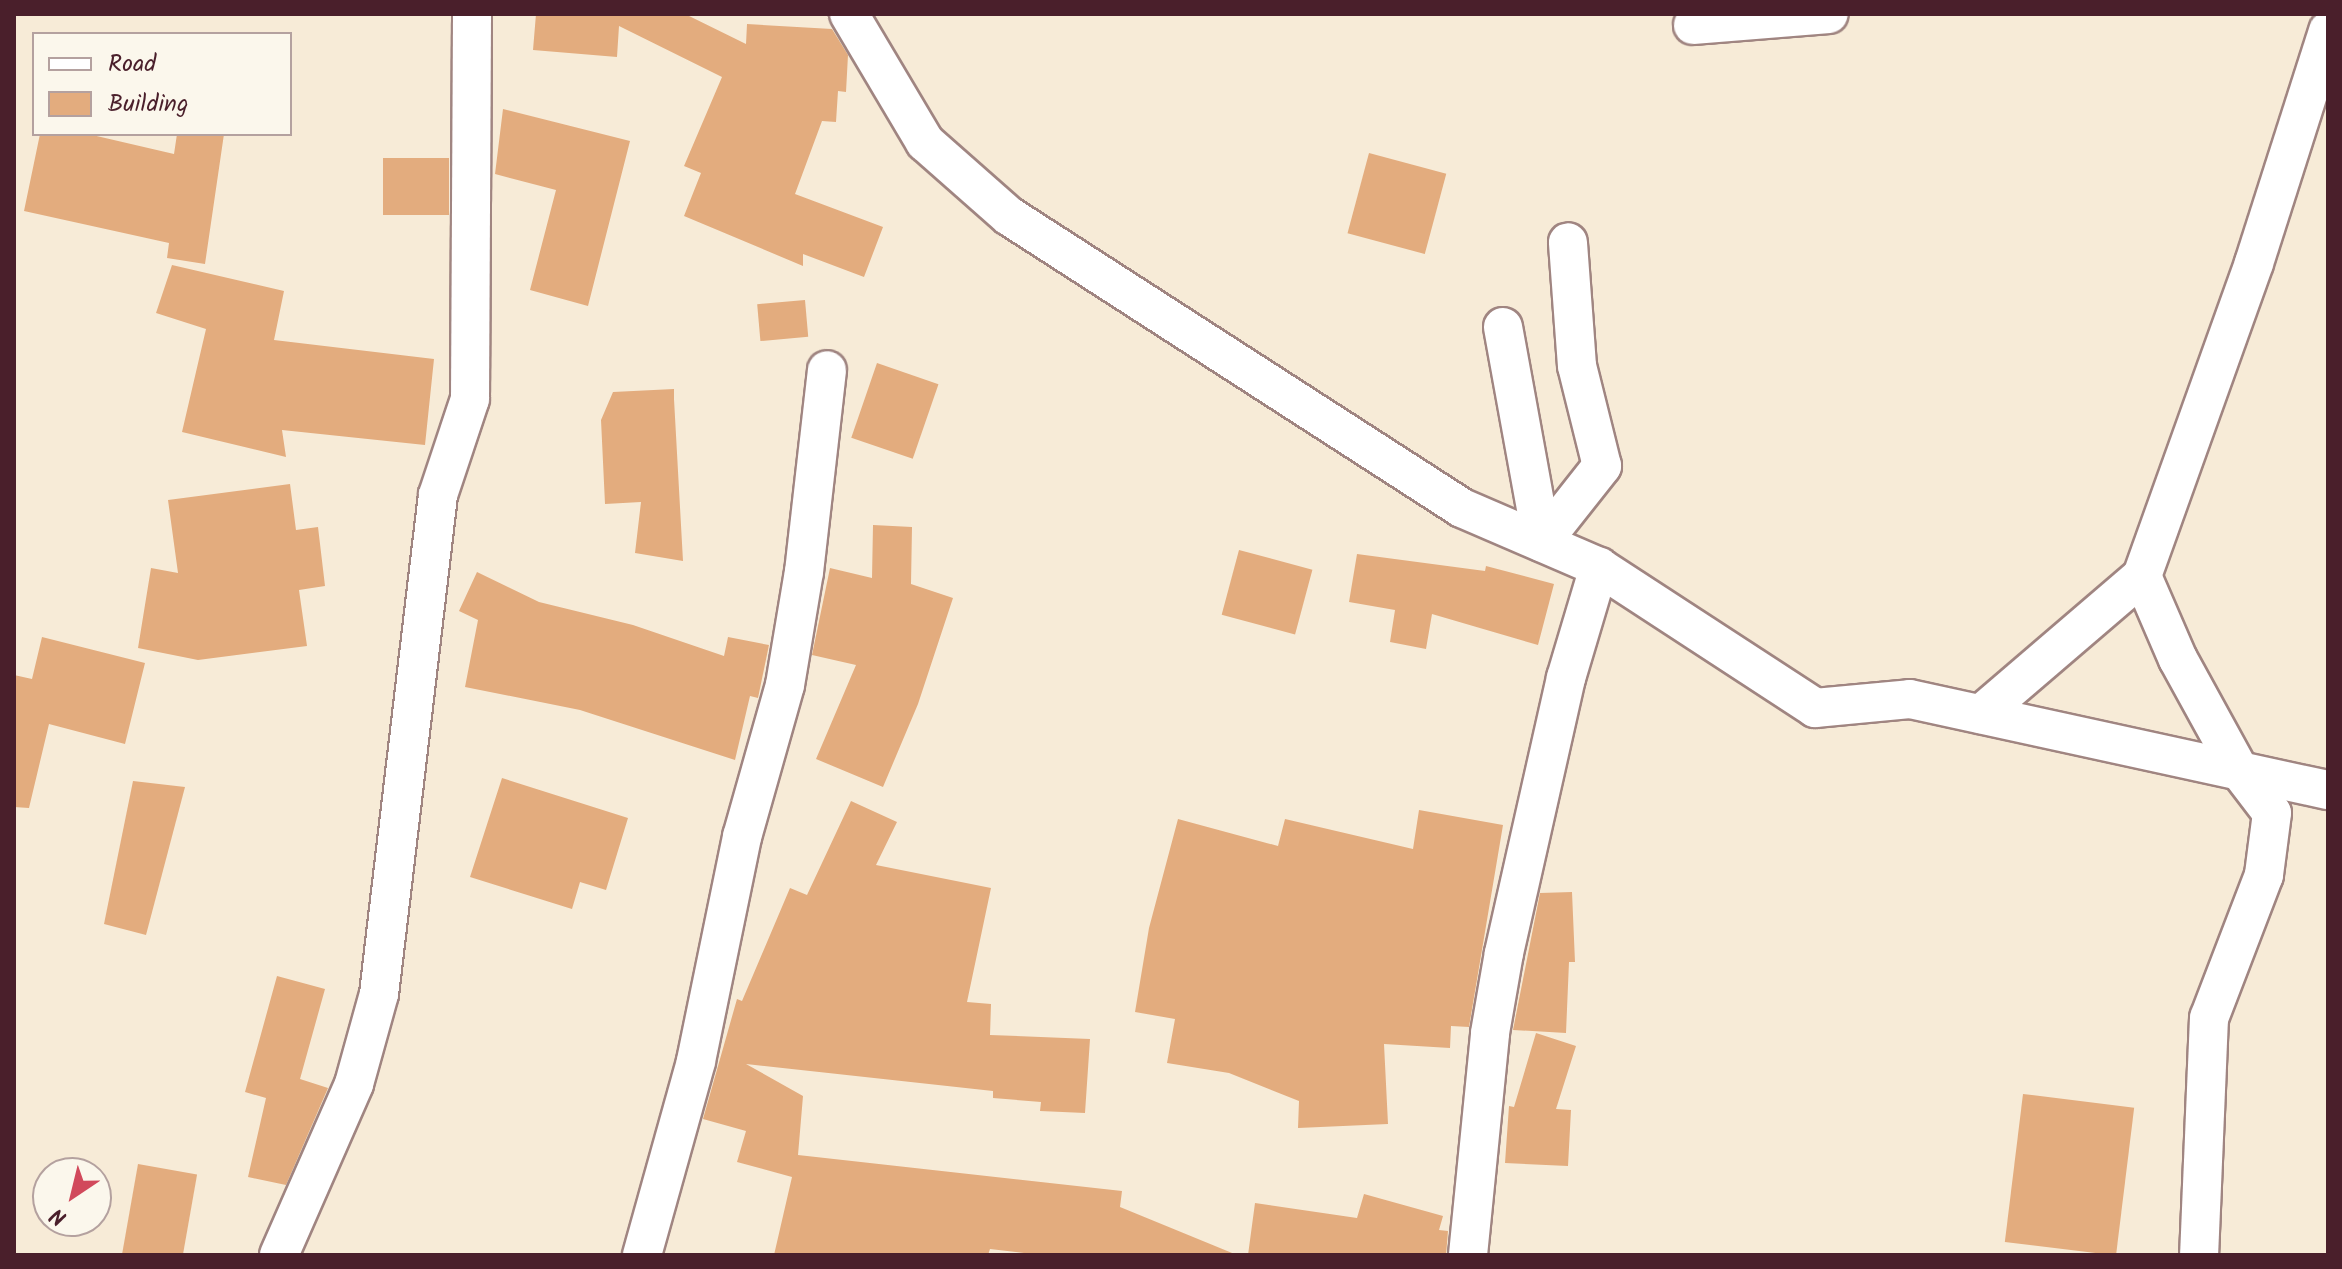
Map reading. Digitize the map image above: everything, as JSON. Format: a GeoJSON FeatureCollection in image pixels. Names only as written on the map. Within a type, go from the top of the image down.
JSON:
{"type":"FeatureCollection","features":[{"type":"Feature","properties":{"kind":"street"},"geometry":{"type":"LineString","coordinates":[[279,1255],[354,1084],[379,994],[438,495],[470,399],[472,14]]}},
{"type":"Feature","properties":{"kind":"street"},"geometry":{"type":"LineString","coordinates":[[849,14],[925,142],[1009,216],[1462,508],[1599,567],[1815,708],[1910,699],[2328,790]]}},
{"type":"Feature","properties":{"kind":"street"},"geometry":{"type":"LineString","coordinates":[[1693,25],[1829,14]]}},
{"type":"Feature","properties":{"kind":"street"},"geometry":{"type":"LineString","coordinates":[[1981,714],[2142,576],[2254,263],[2328,31]]}},
{"type":"Feature","properties":{"kind":"street"},"geometry":{"type":"LineString","coordinates":[[1542,542],[1602,466],[1577,366],[1568,242]]}},
{"type":"Feature","properties":{"kind":"street"},"geometry":{"type":"LineString","coordinates":[[1503,327],[1542,542]]}},
{"type":"Feature","properties":{"kind":"street"},"geometry":{"type":"LineString","coordinates":[[642,1255],[696,1061],[742,837],[785,685],[804,572],[827,370]]}},
{"type":"Feature","properties":{"kind":"street"},"geometry":{"type":"LineString","coordinates":[[1468,1255],[1490,1033],[1504,953],[1566,678],[1599,567]]}},
{"type":"Feature","properties":{"kind":"street"},"geometry":{"type":"LineString","coordinates":[[2142,576],[2178,659],[2239,770],[2272,813],[2264,875],[2209,1018],[2199,1255]]}},
{"type":"Feature","properties":{"kind":"building"},"geometry":{"type":"Polygon","coordinates":[[[536,14],[685,14],[746,44],[747,24],[832,29],[848,55],[846,92],[838,91],[836,122],[822,121],[795,194],[883,227],[864,277],[803,254],[803,266],[684,216],[701,173],[684,166],[722,77],[619,26],[617,57],[533,50],[536,14]]]}},
{"type":"Feature","properties":{"kind":"building"},"geometry":{"type":"Polygon","coordinates":[[[503,109],[630,141],[588,306],[530,290],[556,190],[495,174],[503,109]]]}},
{"type":"Feature","properties":{"kind":"building"},"geometry":{"type":"Polygon","coordinates":[[[40,136],[97,136],[174,154],[177,136],[224,136],[205,264],[167,258],[169,243],[24,211],[40,136]]]}},
{"type":"Feature","properties":{"kind":"building"},"geometry":{"type":"Polygon","coordinates":[[[1369,153],[1446,174],[1425,254],[1348,233],[1369,153]]]}},
{"type":"Feature","properties":{"kind":"building"},"geometry":{"type":"Polygon","coordinates":[[[383,158],[449,158],[449,215],[383,215],[383,158]]]}},
{"type":"Feature","properties":{"kind":"building"},"geometry":{"type":"Polygon","coordinates":[[[172,265],[284,291],[274,340],[434,359],[425,445],[282,430],[286,457],[182,432],[206,329],[156,313],[172,265]]]}},
{"type":"Feature","properties":{"kind":"building"},"geometry":{"type":"Polygon","coordinates":[[[805,300],[808,337],[760,341],[757,304],[805,300]]]}},
{"type":"Feature","properties":{"kind":"building"},"geometry":{"type":"Polygon","coordinates":[[[877,363],[938,384],[913,459],[851,438],[877,363]]]}},
{"type":"Feature","properties":{"kind":"building"},"geometry":{"type":"Polygon","coordinates":[[[674,389],[683,561],[635,553],[641,502],[605,504],[601,420],[613,392],[674,389]]]}},
{"type":"Feature","properties":{"kind":"building"},"geometry":{"type":"Polygon","coordinates":[[[290,484],[296,530],[318,527],[325,586],[299,590],[307,646],[198,660],[138,648],[151,568],[178,573],[168,500],[290,484]]]}},
{"type":"Feature","properties":{"kind":"building"},"geometry":{"type":"Polygon","coordinates":[[[873,525],[912,527],[911,584],[953,598],[918,704],[883,787],[816,759],[856,665],[812,655],[830,568],[872,578],[873,525]]]}},
{"type":"Feature","properties":{"kind":"building"},"geometry":{"type":"Polygon","coordinates":[[[1239,550],[1312,570],[1295,634],[1222,615],[1239,550]]]}},
{"type":"Feature","properties":{"kind":"building"},"geometry":{"type":"Polygon","coordinates":[[[1357,554],[1485,571],[1486,566],[1554,584],[1538,645],[1432,614],[1426,649],[1390,642],[1395,610],[1349,602],[1357,554]]]}},
{"type":"Feature","properties":{"kind":"building"},"geometry":{"type":"Polygon","coordinates":[[[477,572],[539,602],[633,625],[724,656],[728,637],[769,645],[758,698],[750,696],[735,760],[580,710],[465,687],[478,620],[459,611],[477,572]]]}},
{"type":"Feature","properties":{"kind":"building"},"geometry":{"type":"Polygon","coordinates":[[[42,637],[145,663],[125,744],[49,724],[29,808],[14,807],[14,675],[32,679],[42,637]]]}},
{"type":"Feature","properties":{"kind":"building"},"geometry":{"type":"Polygon","coordinates":[[[502,778],[628,818],[606,890],[580,882],[572,909],[470,877],[502,778]]]}},
{"type":"Feature","properties":{"kind":"building"},"geometry":{"type":"Polygon","coordinates":[[[133,781],[185,787],[146,935],[104,924],[133,781]]]}},
{"type":"Feature","properties":{"kind":"building"},"geometry":{"type":"Polygon","coordinates":[[[851,801],[897,822],[876,865],[991,888],[967,1002],[991,1004],[990,1035],[1090,1039],[1085,1113],[1040,1111],[1041,1102],[993,1098],[993,1091],[746,1064],[803,1096],[798,1155],[1122,1191],[1120,1207],[1237,1255],[1040,1255],[990,1249],[988,1255],[774,1255],[792,1177],[737,1162],[746,1131],[703,1119],[737,999],[742,1001],[790,888],[807,895],[851,801]]]}},
{"type":"Feature","properties":{"kind":"building"},"geometry":{"type":"Polygon","coordinates":[[[1419,810],[1503,825],[1469,1027],[1451,1026],[1450,1048],[1384,1044],[1388,1124],[1298,1128],[1299,1101],[1229,1073],[1167,1063],[1175,1019],[1135,1012],[1149,928],[1178,819],[1278,846],[1285,819],[1413,849],[1419,810]]]}},
{"type":"Feature","properties":{"kind":"building"},"geometry":{"type":"Polygon","coordinates":[[[1572,892],[1575,962],[1569,962],[1566,1033],[1513,1030],[1540,893],[1572,892]]]}},
{"type":"Feature","properties":{"kind":"building"},"geometry":{"type":"Polygon","coordinates":[[[277,976],[325,989],[300,1079],[328,1088],[286,1185],[248,1177],[266,1098],[245,1092],[277,976]]]}},
{"type":"Feature","properties":{"kind":"building"},"geometry":{"type":"Polygon","coordinates":[[[1536,1033],[1576,1046],[1556,1109],[1571,1110],[1568,1166],[1505,1163],[1509,1106],[1514,1107],[1536,1033]]]}},
{"type":"Feature","properties":{"kind":"building"},"geometry":{"type":"Polygon","coordinates":[[[2023,1094],[2134,1108],[2116,1255],[2005,1242],[2023,1094]]]}},
{"type":"Feature","properties":{"kind":"building"},"geometry":{"type":"Polygon","coordinates":[[[138,1164],[197,1174],[183,1255],[122,1255],[138,1164]]]}},
{"type":"Feature","properties":{"kind":"building"},"geometry":{"type":"Polygon","coordinates":[[[1364,1194],[1443,1216],[1439,1230],[1448,1231],[1446,1255],[1248,1255],[1255,1203],[1357,1218],[1364,1194]]]}}]}
